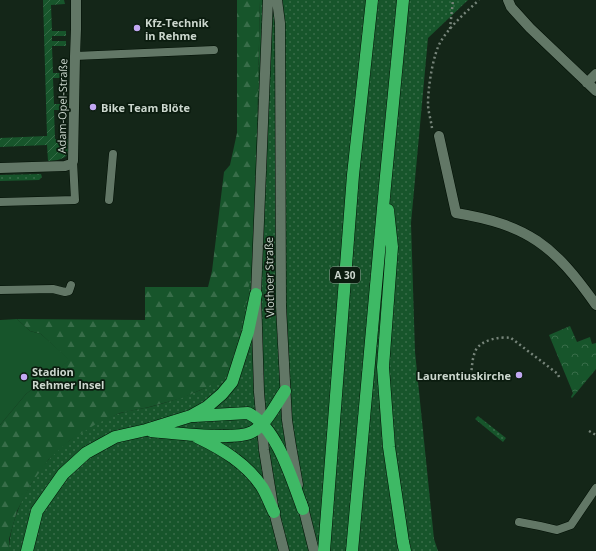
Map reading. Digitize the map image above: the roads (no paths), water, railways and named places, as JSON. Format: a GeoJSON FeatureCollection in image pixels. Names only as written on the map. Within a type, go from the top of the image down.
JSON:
{"type":"FeatureCollection","features":[{"type":"Feature","properties":{"kind":"highway","name":"A 30"},"geometry":{"type":"LineString","coordinates":[[324,551],[353,175],[372,0]]}},
{"type":"Feature","properties":{"kind":"highway","name":"A 30"},"geometry":{"type":"LineString","coordinates":[[352,551],[403,0]]}},
{"type":"Feature","properties":{"kind":"highway"},"geometry":{"type":"LineString","coordinates":[[385,186],[392,247],[383,367],[389,447],[403,542],[406,551]]}},
{"type":"Feature","properties":{"kind":"highway"},"geometry":{"type":"LineString","coordinates":[[26,551],[37,511],[63,474],[86,453],[115,437],[146,430],[191,416],[208,407],[222,394],[232,382],[248,332],[256,294]]}},
{"type":"Feature","properties":{"kind":"highway"},"geometry":{"type":"LineString","coordinates":[[146,430],[192,435],[242,435],[253,431],[262,424],[285,391]]}},
{"type":"Feature","properties":{"kind":"highway"},"geometry":{"type":"LineString","coordinates":[[191,416],[248,413],[255,417],[262,424],[280,449],[303,509]]}},
{"type":"Feature","properties":{"kind":"highway"},"geometry":{"type":"LineString","coordinates":[[192,435],[220,448],[244,466],[262,487],[274,512]]}},
{"type":"Feature","properties":{"kind":"main road","name":"Vlothoer Straße"},"geometry":{"type":"LineString","coordinates":[[268,0],[256,294],[259,392],[264,450],[274,512],[284,551]]}},
{"type":"Feature","properties":{"kind":"main road","name":"Vlothoer Straße"},"geometry":{"type":"LineString","coordinates":[[277,0],[280,23],[281,306],[285,391],[290,446],[303,509],[314,551]]}},
{"type":"Feature","properties":{"kind":"main road"},"geometry":{"type":"LineString","coordinates":[[508,0],[511,7],[530,28],[596,91]]}},
{"type":"Feature","properties":{"kind":"main road","name":"Adam-Opel-Straße"},"geometry":{"type":"LineString","coordinates":[[0,168],[65,166],[71,164],[73,161],[75,56],[81,29],[79,4]]}},
{"type":"Feature","properties":{"kind":"main road"},"geometry":{"type":"LineString","coordinates":[[587,82],[596,74]]}},
{"type":"Feature","properties":{"kind":"main road"},"geometry":{"type":"LineString","coordinates":[[439,136],[456,213],[493,220],[516,229],[539,241],[557,256],[580,282],[596,305]]}},
{"type":"Feature","properties":{"kind":"lane"},"geometry":{"type":"LineString","coordinates":[[75,56],[214,50]]}},
{"type":"Feature","properties":{"kind":"lane"},"geometry":{"type":"LineString","coordinates":[[109,200],[113,154]]}},
{"type":"Feature","properties":{"kind":"lane"},"geometry":{"type":"LineString","coordinates":[[0,202],[75,200],[73,161]]}},
{"type":"Feature","properties":{"kind":"lane"},"geometry":{"type":"LineString","coordinates":[[0,290],[52,290],[65,292],[69,291],[71,285]]}},
{"type":"Feature","properties":{"kind":"lane"},"geometry":{"type":"LineString","coordinates":[[519,522],[557,530],[571,525],[596,488]]}},
{"type":"Feature","properties":{"kind":"place","name":"Kfz-Technik in Rehme"},"geometry":{"type":"Point","coordinates":[137,28]}},
{"type":"Feature","properties":{"kind":"place","name":"Bike Team Blöte"},"geometry":{"type":"Point","coordinates":[93,107]}},
{"type":"Feature","properties":{"kind":"place","name":"Laurentiuskirche"},"geometry":{"type":"Point","coordinates":[519,375]}},
{"type":"Feature","properties":{"kind":"place","name":"Stadion Rehmer Insel"},"geometry":{"type":"Point","coordinates":[24,377]}}]}
